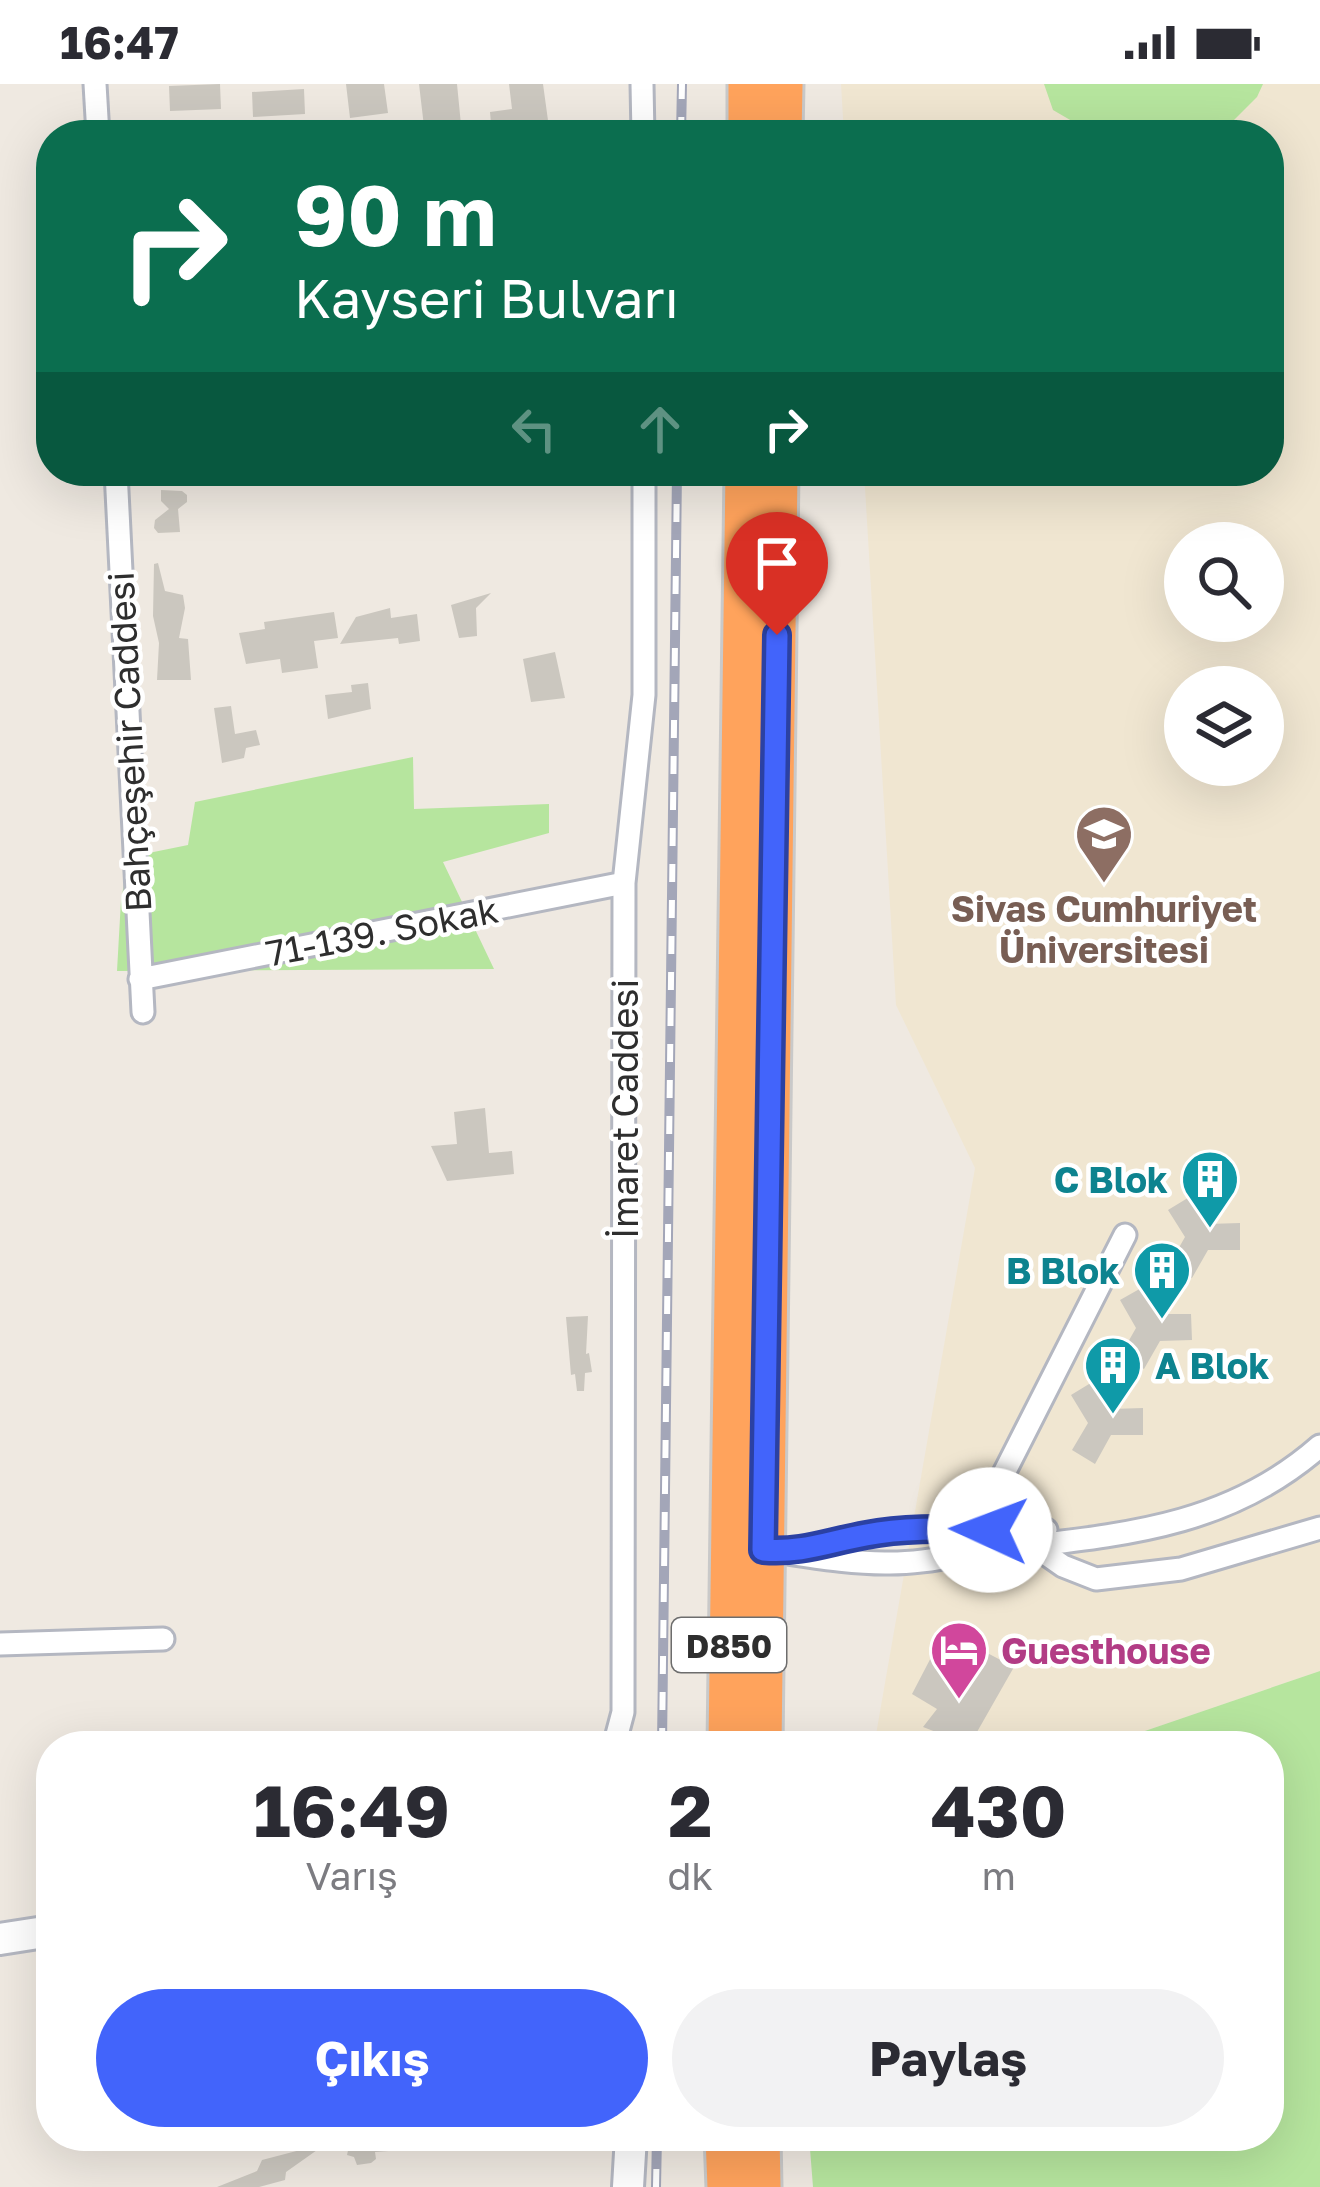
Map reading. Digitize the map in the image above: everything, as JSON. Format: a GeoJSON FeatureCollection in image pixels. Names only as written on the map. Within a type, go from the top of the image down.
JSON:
{"type":"FeatureCollection","features":[{"type":"Feature","properties":{"kind":"highway"},"geometry":{"type":"LineString","coordinates":[[748,84],[748,120]]}},
{"type":"Feature","properties":{"kind":"highway"},"geometry":{"type":"LineString","coordinates":[[782,120],[783,84]]}},
{"type":"Feature","properties":{"kind":"highway","name":"D850"},"geometry":{"type":"LineString","coordinates":[[731,1731],[764,1549],[745,486]]}},
{"type":"Feature","properties":{"kind":"highway","name":"D850"},"geometry":{"type":"LineString","coordinates":[[762,1731],[778,486]]}},
{"type":"Feature","properties":{"kind":"highway"},"geometry":{"type":"LineString","coordinates":[[725,2151],[727,2187]]}},
{"type":"Feature","properties":{"kind":"highway"},"geometry":{"type":"LineString","coordinates":[[760,2151],[761,2187]]}},
{"type":"Feature","properties":{"kind":"street"},"geometry":{"type":"LineString","coordinates":[[95,84],[97,120]]}},
{"type":"Feature","properties":{"kind":"street"},"geometry":{"type":"LineString","coordinates":[[642,84],[643,120]]}},
{"type":"Feature","properties":{"kind":"street","name":"Bahçeşehir Caddesi"},"geometry":{"type":"LineString","coordinates":[[117,486],[143,1012]]}},
{"type":"Feature","properties":{"kind":"street","name":"İmaret Caddesi"},"geometry":{"type":"LineString","coordinates":[[618,1731],[623,1712],[624,883],[644,695],[644,486]]}},
{"type":"Feature","properties":{"kind":"street","name":"71-139. Sokak"},"geometry":{"type":"LineString","coordinates":[[140,979],[624,883]]}},
{"type":"Feature","properties":{"kind":"street"},"geometry":{"type":"LineString","coordinates":[[990,1530],[997,1486],[1125,1235]]}},
{"type":"Feature","properties":{"kind":"street"},"geometry":{"type":"LineString","coordinates":[[764,1549],[930,1528],[1028,1532],[1120,1523],[1224,1497],[1290,1457],[1320,1430]]}},
{"type":"Feature","properties":{"kind":"street"},"geometry":{"type":"LineString","coordinates":[[764,1549],[889,1564],[1124,1536],[1174,1525],[1227,1505],[1295,1468],[1320,1446]]}},
{"type":"Feature","properties":{"kind":"street"},"geometry":{"type":"LineString","coordinates":[[1033,1545],[1063,1566],[1096,1579],[1181,1569],[1320,1528]]}},
{"type":"Feature","properties":{"kind":"street"},"geometry":{"type":"LineString","coordinates":[[0,1644],[163,1639]]}},
{"type":"Feature","properties":{"kind":"street"},"geometry":{"type":"LineString","coordinates":[[0,1939],[36,1933]]}},
{"type":"Feature","properties":{"kind":"street"},"geometry":{"type":"LineString","coordinates":[[628,2187],[631,2151]]}},
{"type":"Feature","properties":{"kind":"shaded area","name":"Sivas Cumhuriyet Üniversitesi"},"geometry":{"type":"Polygon","coordinates":[[[841,84],[1320,84],[1320,1671],[1145,1731],[877,1731],[975,1168],[896,1005],[865,486],[1284,486],[1284,120],[843,120],[841,84]]]}},
{"type":"Feature","properties":{"kind":"green space"},"geometry":{"type":"Polygon","coordinates":[[[1044,84],[1263,84],[1234,120],[1070,120],[1053,110],[1044,84]]]}},
{"type":"Feature","properties":{"kind":"green space"},"geometry":{"type":"Polygon","coordinates":[[[413,757],[414,809],[549,804],[549,833],[443,862],[494,969],[117,971],[129,857],[188,845],[195,802],[413,757]]]}},
{"type":"Feature","properties":{"kind":"green space"},"geometry":{"type":"Polygon","coordinates":[[[1320,1671],[1320,2187],[813,2187],[810,2151],[1284,2151],[1284,1731],[1145,1731],[1320,1671]]]}},
{"type":"Feature","properties":{"kind":"building"},"geometry":{"type":"Polygon","coordinates":[[[220,84],[221,109],[170,111],[169,86],[220,84]]]}},
{"type":"Feature","properties":{"kind":"building"},"geometry":{"type":"Polygon","coordinates":[[[346,84],[384,84],[388,113],[350,118],[346,84]]]}},
{"type":"Feature","properties":{"kind":"building"},"geometry":{"type":"Polygon","coordinates":[[[419,84],[457,84],[461,120],[423,120],[419,84]]]}},
{"type":"Feature","properties":{"kind":"building"},"geometry":{"type":"Polygon","coordinates":[[[509,84],[543,84],[548,120],[491,120],[490,112],[512,109],[509,84]]]}},
{"type":"Feature","properties":{"kind":"building"},"geometry":{"type":"Polygon","coordinates":[[[304,89],[305,114],[253,117],[252,92],[304,89]]]}},
{"type":"Feature","properties":{"kind":"building"},"geometry":{"type":"Polygon","coordinates":[[[161,490],[187,495],[187,502],[178,509],[180,532],[158,533],[154,528],[155,520],[169,509],[161,501],[161,490]]]}},
{"type":"Feature","properties":{"kind":"building"},"geometry":{"type":"Polygon","coordinates":[[[158,563],[165,591],[183,595],[179,638],[188,639],[191,680],[157,680],[159,643],[153,616],[154,564],[158,563]]]}},
{"type":"Feature","properties":{"kind":"building"},"geometry":{"type":"Polygon","coordinates":[[[491,593],[476,608],[477,636],[459,638],[451,605],[491,593]]]}},
{"type":"Feature","properties":{"kind":"building"},"geometry":{"type":"Polygon","coordinates":[[[390,608],[391,618],[417,614],[420,641],[399,644],[398,638],[340,644],[356,617],[390,608]]]}},
{"type":"Feature","properties":{"kind":"building"},"geometry":{"type":"Polygon","coordinates":[[[334,612],[338,638],[314,641],[318,668],[282,673],[280,659],[246,664],[239,633],[265,629],[264,622],[334,612]]]}},
{"type":"Feature","properties":{"kind":"building"},"geometry":{"type":"Polygon","coordinates":[[[555,652],[565,698],[531,702],[523,659],[555,652]]]}},
{"type":"Feature","properties":{"kind":"building"},"geometry":{"type":"Polygon","coordinates":[[[368,683],[371,709],[328,719],[325,695],[352,692],[351,685],[368,683]]]}},
{"type":"Feature","properties":{"kind":"building"},"geometry":{"type":"Polygon","coordinates":[[[231,706],[235,734],[256,730],[260,745],[246,748],[244,758],[222,763],[214,708],[231,706]]]}},
{"type":"Feature","properties":{"kind":"building"},"geometry":{"type":"Polygon","coordinates":[[[485,1108],[489,1153],[512,1151],[514,1174],[447,1181],[431,1146],[457,1144],[454,1112],[485,1108]]]}},
{"type":"Feature","properties":{"kind":"building","name":"C Blok"},"geometry":{"type":"Polygon","coordinates":[[[1191,1196],[1208,1224],[1240,1223],[1240,1250],[1208,1250],[1192,1278],[1169,1265],[1185,1237],[1168,1210],[1191,1196]]]}},
{"type":"Feature","properties":{"kind":"building","name":"B Blok"},"geometry":{"type":"Polygon","coordinates":[[[1143,1287],[1159,1314],[1191,1314],[1192,1340],[1160,1341],[1144,1369],[1120,1356],[1136,1328],[1120,1300],[1143,1287]]]}},
{"type":"Feature","properties":{"kind":"building"},"geometry":{"type":"Polygon","coordinates":[[[588,1316],[586,1354],[592,1372],[585,1373],[584,1391],[577,1391],[566,1317],[588,1316]]]}},
{"type":"Feature","properties":{"kind":"building","name":"A Blok"},"geometry":{"type":"Polygon","coordinates":[[[1094,1381],[1111,1409],[1143,1408],[1143,1435],[1111,1435],[1095,1464],[1072,1450],[1088,1423],[1071,1395],[1094,1381]]]}},
{"type":"Feature","properties":{"kind":"building","name":"Guesthouse"},"geometry":{"type":"Polygon","coordinates":[[[972,1645],[1014,1667],[978,1731],[923,1727],[937,1709],[912,1694],[937,1646],[964,1660],[972,1645]]]}},
{"type":"Feature","properties":{"kind":"building"},"geometry":{"type":"Polygon","coordinates":[[[316,2151],[286,2172],[285,2180],[259,2187],[217,2187],[257,2171],[262,2160],[316,2151]]]}},
{"type":"Feature","properties":{"kind":"building"},"geometry":{"type":"Polygon","coordinates":[[[348,2151],[388,2151],[375,2152],[371,2163],[357,2165],[348,2151]]]}},
{"type":"Feature","properties":{"kind":"railway"},"geometry":{"type":"LineString","coordinates":[[681,120],[682,84]]}},
{"type":"Feature","properties":{"kind":"railway"},"geometry":{"type":"LineString","coordinates":[[662,1731],[677,486]]}},
{"type":"Feature","properties":{"kind":"railway"},"geometry":{"type":"LineString","coordinates":[[656,2187],[657,2151]]}},
{"type":"Feature","properties":{"kind":"place","name":"Sivas Cumhuriyet Üniversitesi"},"geometry":{"type":"Point","coordinates":[1104,885]}},
{"type":"Feature","properties":{"kind":"place","name":"C Blok"},"geometry":{"type":"Point","coordinates":[1210,1230]}},
{"type":"Feature","properties":{"kind":"place","name":"B Blok"},"geometry":{"type":"Point","coordinates":[1162,1321]}},
{"type":"Feature","properties":{"kind":"place","name":"A Blok"},"geometry":{"type":"Point","coordinates":[1113,1416]}},
{"type":"Feature","properties":{"kind":"place","name":"Guesthouse"},"geometry":{"type":"Point","coordinates":[959,1701]}},
{"type":"Feature","properties":{"kind":"route"},"geometry":{"type":"LineString","coordinates":[[777,635],[763,1550],[798,1552],[869,1534],[930,1528],[990,1530]]}}]}
